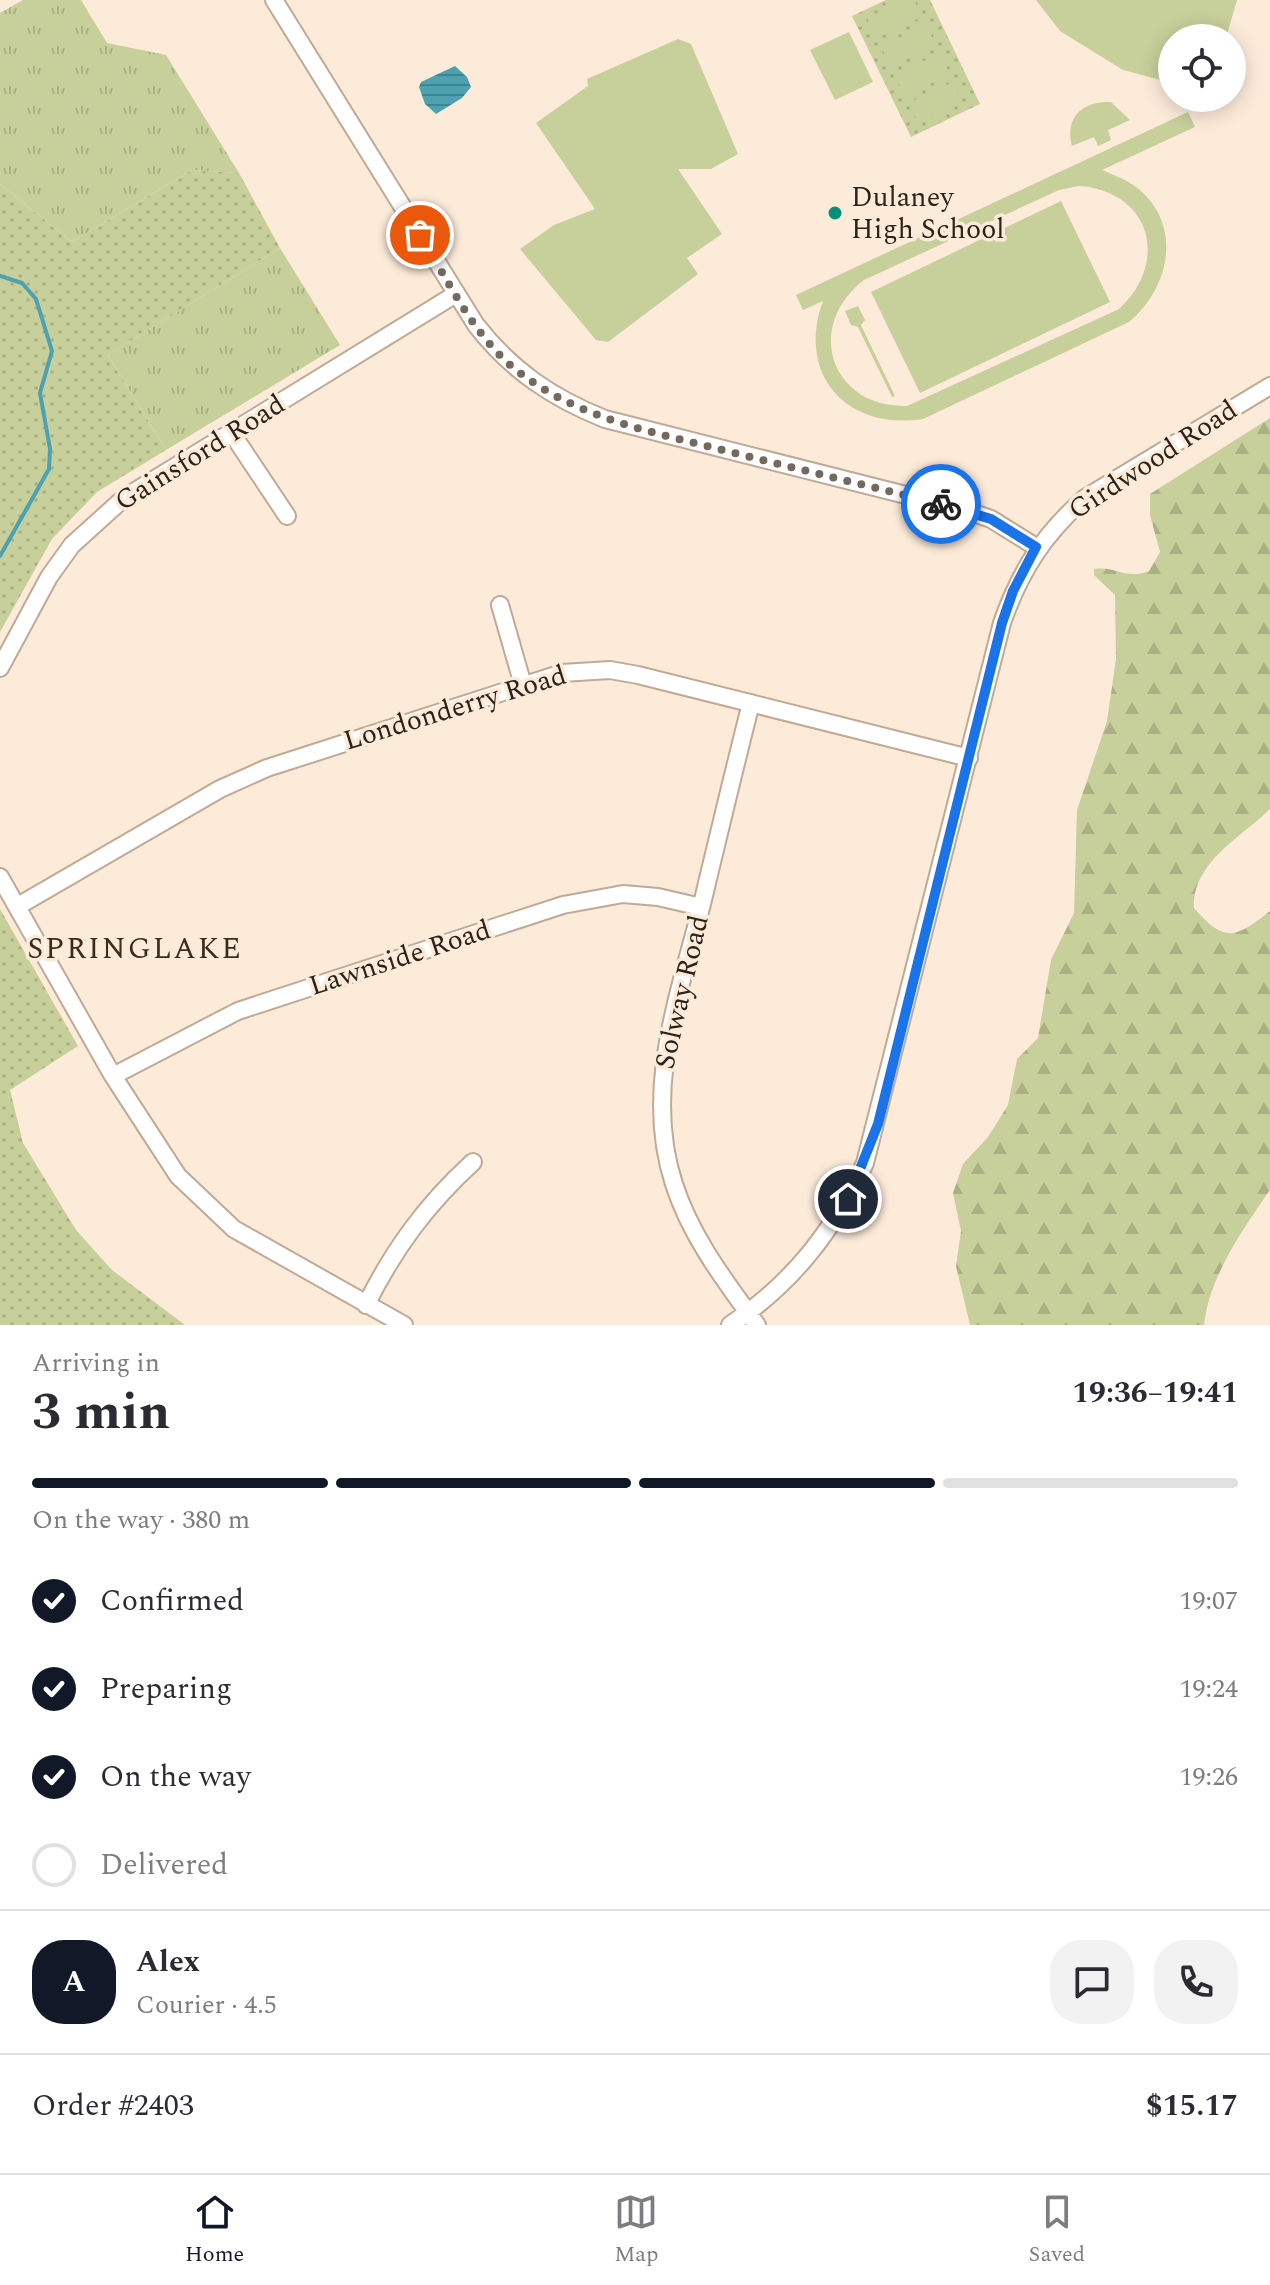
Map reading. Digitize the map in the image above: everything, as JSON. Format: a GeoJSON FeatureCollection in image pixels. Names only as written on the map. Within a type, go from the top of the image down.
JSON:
{"type":"FeatureCollection","features":[{"type":"Feature","properties":{"kind":"street"},"geometry":{"type":"LineString","coordinates":[[274,0],[456,294],[499,354],[540,387],[571,405],[626,425],[965,510],[991,519],[1036,547]]}},
{"type":"Feature","properties":{"kind":"street","name":"Gainsford Road"},"geometry":{"type":"LineString","coordinates":[[0,668],[49,577],[96,520],[124,498],[456,294]]}},
{"type":"Feature","properties":{"kind":"street","name":"Girdwood Road"},"geometry":{"type":"LineString","coordinates":[[730,1325],[752,1319],[825,1237],[865,1163],[1002,623],[1013,591],[1036,547],[1085,498],[1270,386]]}},
{"type":"Feature","properties":{"kind":"street"},"geometry":{"type":"LineString","coordinates":[[231,432],[287,516]]}},
{"type":"Feature","properties":{"kind":"street"},"geometry":{"type":"LineString","coordinates":[[500,605],[523,685]]}},
{"type":"Feature","properties":{"kind":"street","name":"Londonderry Road"},"geometry":{"type":"LineString","coordinates":[[18,906],[220,789],[267,768],[562,673],[610,670],[969,758]]}},
{"type":"Feature","properties":{"kind":"street","name":"Solway Road"},"geometry":{"type":"LineString","coordinates":[[751,703],[667,1038],[661,1110],[664,1146],[686,1218],[752,1319]]}},
{"type":"Feature","properties":{"kind":"street"},"geometry":{"type":"LineString","coordinates":[[0,877],[154,1144],[206,1205],[270,1252],[404,1325]]}},
{"type":"Feature","properties":{"kind":"street","name":"Lawnside Road"},"geometry":{"type":"LineString","coordinates":[[113,1076],[238,1011],[563,905],[623,894],[658,897],[701,907]]}},
{"type":"Feature","properties":{"kind":"street"},"geometry":{"type":"LineString","coordinates":[[366,1305],[400,1243],[420,1215],[473,1162]]}},
{"type":"Feature","properties":{"kind":"green space"},"geometry":{"type":"Polygon","coordinates":[[[23,0],[81,0],[107,43],[166,55],[239,173],[192,170],[72,242],[0,184],[0,13],[23,0]]]}},
{"type":"Feature","properties":{"kind":"green space"},"geometry":{"type":"Polygon","coordinates":[[[886,0],[930,0],[980,104],[911,137],[852,16],[886,0]]]}},
{"type":"Feature","properties":{"kind":"green space"},"geometry":{"type":"Polygon","coordinates":[[[904,0],[914,0],[922,17],[877,38],[867,18],[904,0]]]}},
{"type":"Feature","properties":{"kind":"green space"},"geometry":{"type":"Polygon","coordinates":[[[1036,0],[1237,0],[1230,24],[1158,24],[1158,79],[1123,70],[1060,31],[1036,0]]]}},
{"type":"Feature","properties":{"kind":"green space"},"geometry":{"type":"Polygon","coordinates":[[[926,25],[936,45],[891,67],[881,46],[926,25]]]}},
{"type":"Feature","properties":{"kind":"green space"},"geometry":{"type":"Polygon","coordinates":[[[849,32],[873,82],[835,100],[810,50],[849,32]]]}},
{"type":"Feature","properties":{"kind":"green space"},"geometry":{"type":"Polygon","coordinates":[[[678,39],[691,44],[738,154],[711,169],[678,169],[722,234],[687,258],[698,274],[608,342],[596,340],[520,249],[554,225],[595,209],[536,123],[588,86],[587,79],[678,39]]]}},
{"type":"Feature","properties":{"kind":"green space"},"geometry":{"type":"Polygon","coordinates":[[[940,53],[950,74],[905,96],[895,75],[940,53]]]}},
{"type":"Feature","properties":{"kind":"green space"},"geometry":{"type":"Polygon","coordinates":[[[953,82],[963,103],[919,124],[909,103],[953,82]]]}},
{"type":"Feature","properties":{"kind":"green space"},"geometry":{"type":"Polygon","coordinates":[[[1111,102],[1130,120],[1108,130],[1111,140],[1098,146],[1094,137],[1072,146],[1071,126],[1078,112],[1092,104],[1111,102]]]}},
{"type":"Feature","properties":{"kind":"green space"},"geometry":{"type":"Polygon","coordinates":[[[1188,112],[1195,127],[1102,170],[1124,179],[1151,202],[1161,219],[1166,237],[1162,274],[1143,308],[1129,322],[923,419],[896,420],[872,416],[851,406],[834,392],[823,374],[817,352],[816,328],[823,301],[803,310],[796,295],[1188,112]],[[1079,186],[1059,190],[864,280],[845,299],[835,319],[831,341],[834,361],[844,379],[859,394],[881,403],[907,406],[1119,309],[1135,290],[1144,271],[1148,251],[1145,232],[1137,215],[1123,201],[1103,191],[1079,186]]]}},
{"type":"Feature","properties":{"kind":"green space"},"geometry":{"type":"Polygon","coordinates":[[[192,170],[239,173],[280,248],[108,355],[166,450],[97,492],[52,539],[0,632],[0,184],[72,242],[192,170]]]}},
{"type":"Feature","properties":{"kind":"green space"},"geometry":{"type":"Polygon","coordinates":[[[1061,201],[1110,302],[920,393],[871,292],[1061,201]]]}},
{"type":"Feature","properties":{"kind":"green space"},"geometry":{"type":"Polygon","coordinates":[[[280,248],[340,345],[166,450],[108,355],[280,248]]]}},
{"type":"Feature","properties":{"kind":"green space"},"geometry":{"type":"Polygon","coordinates":[[[858,306],[865,320],[861,325],[895,396],[892,397],[858,327],[851,325],[845,311],[858,306]]]}},
{"type":"Feature","properties":{"kind":"green space"},"geometry":{"type":"Polygon","coordinates":[[[1270,418],[1270,809],[1210,864],[1201,877],[1194,908],[1214,927],[1231,933],[1248,927],[1270,911],[1270,1190],[1220,1271],[1204,1325],[970,1325],[956,1266],[961,1231],[953,1193],[963,1164],[988,1137],[1008,1105],[1017,1059],[1038,1038],[1051,960],[1074,913],[1077,810],[1107,721],[1116,659],[1115,595],[1094,575],[1094,569],[1127,574],[1149,571],[1160,552],[1150,515],[1150,494],[1270,418]]]}},
{"type":"Feature","properties":{"kind":"green space"},"geometry":{"type":"Polygon","coordinates":[[[0,909],[78,1046],[10,1090],[23,1143],[76,1230],[112,1270],[185,1325],[0,1325],[0,909]]]}},
{"type":"Feature","properties":{"kind":"water"},"geometry":{"type":"Polygon","coordinates":[[[455,66],[467,77],[471,87],[462,98],[436,114],[425,104],[419,87],[421,82],[455,66]]]}},
{"type":"Feature","properties":{"kind":"waterway"},"geometry":{"type":"LineString","coordinates":[[0,276],[22,283],[36,299],[52,351],[40,393],[50,449],[49,469],[0,556]]}},
{"type":"Feature","properties":{"kind":"way so far"},"geometry":{"type":"LineString","coordinates":[[420,235],[476,325],[499,354],[540,387],[571,405],[637,428],[941,504]]}},
{"type":"Feature","properties":{"kind":"place","name":"Dulaney High School"},"geometry":{"type":"Point","coordinates":[835,213]}},
{"type":"Feature","properties":{"kind":"district","name":"SPRINGLAKE"},"geometry":{"type":"Point","coordinates":[135,949]}},
{"type":"Feature","properties":{"kind":"route"},"geometry":{"type":"LineString","coordinates":[[848,1199],[865,1163],[878,1124],[1002,623],[1013,591],[1036,547],[991,519],[941,504]]}}]}
